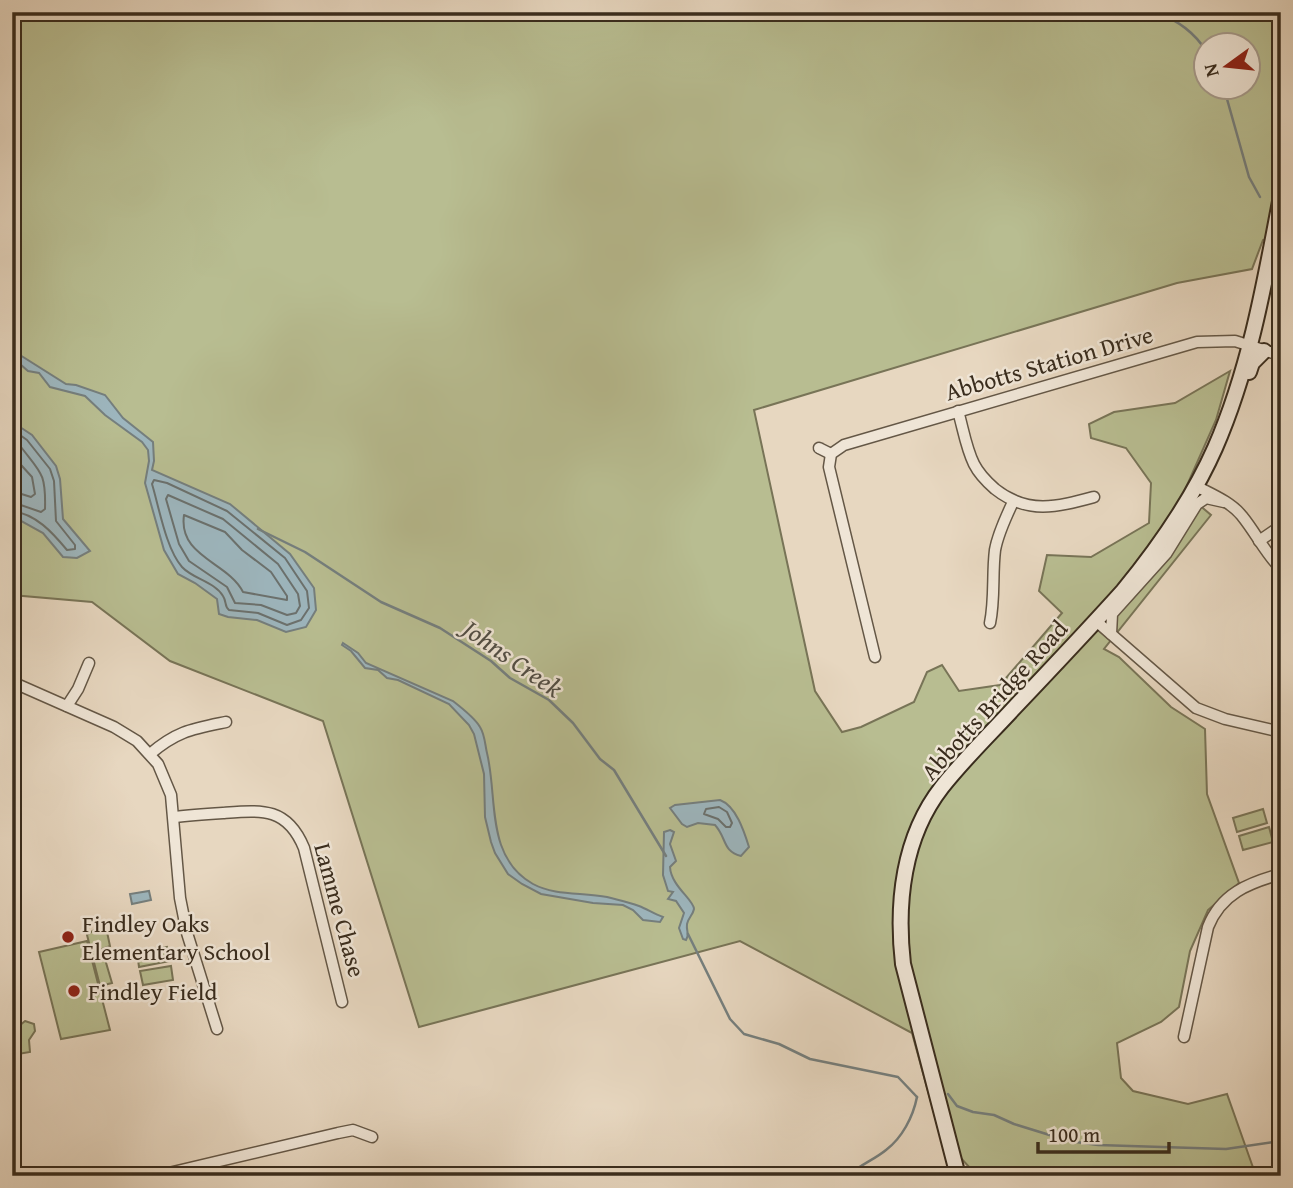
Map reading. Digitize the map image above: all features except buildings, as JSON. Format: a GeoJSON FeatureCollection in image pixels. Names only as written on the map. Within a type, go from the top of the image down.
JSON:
{"type":"FeatureCollection","features":[{"type":"Feature","properties":{"kind":"main road","name":"Abbotts Bridge Road"},"geometry":{"type":"LineString","coordinates":[[958,1176],[903,964],[901,898],[915,838],[941,789],[1096,621],[1150,558],[1195,486],[1215,448],[1257,348],[1259,311],[1277,254],[1281,196]]}},
{"type":"Feature","properties":{"kind":"street","name":"Abbotts Station Drive"},"geometry":{"type":"LineString","coordinates":[[831,454],[844,444],[1197,342],[1235,341],[1281,358]]}},
{"type":"Feature","properties":{"kind":"street"},"geometry":{"type":"LineString","coordinates":[[958,411],[979,473],[1013,502],[1040,508],[1063,506],[1094,497]]}},
{"type":"Feature","properties":{"kind":"street"},"geometry":{"type":"LineString","coordinates":[[819,447],[831,454],[828,467],[837,508],[876,657]]}},
{"type":"Feature","properties":{"kind":"street"},"geometry":{"type":"LineString","coordinates":[[1195,486],[1240,514],[1281,569]]}},
{"type":"Feature","properties":{"kind":"street"},"geometry":{"type":"LineString","coordinates":[[1111,634],[1112,614],[1167,554],[1197,504],[1206,498],[1224,502]]}},
{"type":"Feature","properties":{"kind":"street"},"geometry":{"type":"LineString","coordinates":[[990,624],[994,601],[995,551],[1003,523],[1013,502]]}},
{"type":"Feature","properties":{"kind":"street"},"geometry":{"type":"LineString","coordinates":[[1259,541],[1281,526]]}},
{"type":"Feature","properties":{"kind":"street"},"geometry":{"type":"LineString","coordinates":[[1096,621],[1196,708],[1225,719],[1281,732]]}},
{"type":"Feature","properties":{"kind":"street"},"geometry":{"type":"LineString","coordinates":[[67,706],[89,663]]}},
{"type":"Feature","properties":{"kind":"street"},"geometry":{"type":"LineString","coordinates":[[12,682],[114,727],[137,741],[150,754],[164,776],[171,795],[180,898],[185,924],[217,1029]]}},
{"type":"Feature","properties":{"kind":"street"},"geometry":{"type":"LineString","coordinates":[[150,754],[182,732],[226,722]]}},
{"type":"Feature","properties":{"kind":"street","name":"Lamme Chase"},"geometry":{"type":"LineString","coordinates":[[174,817],[252,810],[281,817],[291,826],[304,848],[342,1002]]}},
{"type":"Feature","properties":{"kind":"street"},"geometry":{"type":"LineString","coordinates":[[1184,1037],[1214,910],[1229,897],[1256,881],[1281,874]]}},
{"type":"Feature","properties":{"kind":"street"},"geometry":{"type":"LineString","coordinates":[[156,1176],[352,1130],[372,1137]]}},
{"type":"Feature","properties":{"kind":"green space"},"geometry":{"type":"Polygon","coordinates":[[[12,12],[1281,12],[1281,235],[1263,240],[1252,269],[1177,283],[754,410],[815,691],[842,732],[861,727],[914,702],[927,672],[942,665],[959,691],[1000,685],[1062,613],[1039,591],[1047,555],[1091,557],[1149,523],[1151,483],[1126,448],[1091,438],[1089,424],[1114,412],[1175,403],[1230,371],[1216,420],[1184,492],[1211,515],[1104,649],[1119,657],[1171,707],[1205,729],[1207,794],[1239,883],[1208,910],[1190,951],[1179,1007],[1161,1022],[1117,1043],[1121,1078],[1133,1091],[1188,1104],[1227,1094],[1256,1176],[972,1176],[970,1168],[940,1135],[912,1033],[740,941],[419,1027],[323,721],[170,661],[92,602],[12,595],[12,12]]]}},
{"type":"Feature","properties":{"kind":"green space"},"geometry":{"type":"Polygon","coordinates":[[[1263,809],[1267,823],[1237,832],[1233,818],[1263,809]]]}},
{"type":"Feature","properties":{"kind":"green space"},"geometry":{"type":"Polygon","coordinates":[[[1269,827],[1273,842],[1243,850],[1239,836],[1269,827]]]}},
{"type":"Feature","properties":{"kind":"green space"},"geometry":{"type":"Polygon","coordinates":[[[101,925],[107,932],[110,946],[102,949],[112,983],[100,986],[87,935],[101,925]]]}},
{"type":"Feature","properties":{"kind":"green space","name":"Findley Field"},"geometry":{"type":"Polygon","coordinates":[[[87,941],[110,1030],[61,1039],[39,952],[87,941]]]}},
{"type":"Feature","properties":{"kind":"green space"},"geometry":{"type":"Polygon","coordinates":[[[167,947],[170,961],[139,967],[137,952],[167,947]]]}},
{"type":"Feature","properties":{"kind":"green space"},"geometry":{"type":"Polygon","coordinates":[[[171,966],[173,980],[143,985],[140,971],[171,966]]]}},
{"type":"Feature","properties":{"kind":"green space"},"geometry":{"type":"Polygon","coordinates":[[[25,1021],[34,1024],[35,1031],[29,1040],[30,1052],[12,1055],[12,1027],[25,1021]]]}},
{"type":"Feature","properties":{"kind":"water"},"geometry":{"type":"Polygon","coordinates":[[[12,346],[20,355],[66,384],[105,395],[123,418],[153,442],[152,470],[230,504],[290,554],[314,588],[316,610],[306,627],[286,632],[257,620],[219,614],[217,599],[178,574],[164,550],[145,483],[149,461],[148,450],[142,442],[105,415],[85,396],[50,387],[39,373],[28,371],[12,357],[12,346]]]}},
{"type":"Feature","properties":{"kind":"water"},"geometry":{"type":"Polygon","coordinates":[[[20,427],[32,435],[56,466],[60,479],[63,519],[90,551],[77,558],[63,557],[43,533],[12,516],[12,430],[20,427]]]}},
{"type":"Feature","properties":{"kind":"water"},"geometry":{"type":"Polygon","coordinates":[[[343,643],[358,653],[366,663],[453,701],[478,724],[485,740],[500,843],[518,872],[542,888],[598,895],[639,906],[663,917],[660,922],[643,920],[623,905],[541,894],[508,874],[491,842],[485,817],[484,774],[474,734],[469,725],[449,704],[398,680],[387,678],[378,670],[365,668],[343,643]]]}},
{"type":"Feature","properties":{"kind":"water"},"geometry":{"type":"Polygon","coordinates":[[[720,800],[735,813],[745,834],[749,847],[741,856],[731,851],[715,825],[698,823],[687,827],[670,808],[675,805],[720,800]]]}},
{"type":"Feature","properties":{"kind":"water"},"geometry":{"type":"Polygon","coordinates":[[[664,832],[674,832],[670,844],[676,861],[670,867],[671,874],[694,909],[688,922],[686,940],[679,928],[684,913],[676,901],[668,899],[673,892],[668,891],[663,875],[664,832]]]}},
{"type":"Feature","properties":{"kind":"water"},"geometry":{"type":"Polygon","coordinates":[[[149,891],[151,900],[132,904],[130,894],[149,891]]]}},
{"type":"Feature","properties":{"kind":"waterway"},"geometry":{"type":"LineString","coordinates":[[1156,12],[1192,34]]}},
{"type":"Feature","properties":{"kind":"waterway"},"geometry":{"type":"LineString","coordinates":[[1228,102],[1249,177],[1260,197]]}},
{"type":"Feature","properties":{"kind":"waterway","name":"Johns Creek"},"geometry":{"type":"LineString","coordinates":[[258,529],[305,552],[381,602],[440,628],[491,661],[510,678],[549,700],[573,723],[600,759],[614,770],[666,856]]}},
{"type":"Feature","properties":{"kind":"waterway","name":"Johns Creek"},"geometry":{"type":"LineString","coordinates":[[688,934],[730,1019],[744,1034],[779,1044],[810,1059],[898,1077],[917,1097]]}},
{"type":"Feature","properties":{"kind":"waterway","name":"Johns Creek"},"geometry":{"type":"LineString","coordinates":[[948,1094],[957,1106],[994,1115],[1069,1141],[1098,1145],[1226,1149],[1281,1141]]}},
{"type":"Feature","properties":{"kind":"waterway"},"geometry":{"type":"LineString","coordinates":[[848,1176],[892,1145],[910,1119],[917,1097]]}},
{"type":"Feature","properties":{"kind":"place","name":"Findley Oaks Elementary School"},"geometry":{"type":"Point","coordinates":[68,937]}},
{"type":"Feature","properties":{"kind":"place","name":"Findley Field"},"geometry":{"type":"Point","coordinates":[74,991]}}]}
